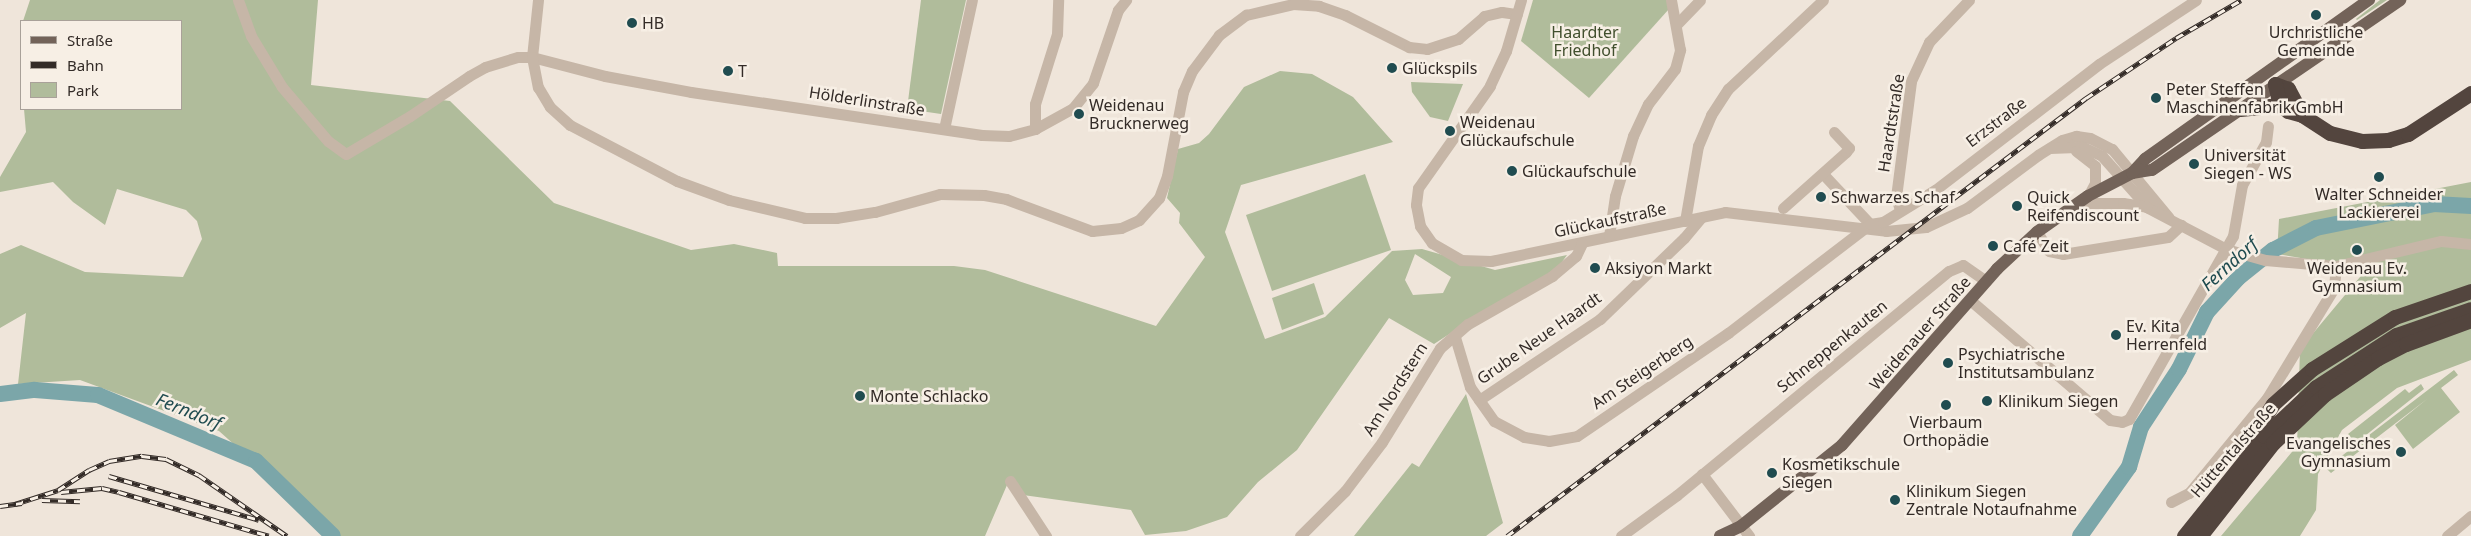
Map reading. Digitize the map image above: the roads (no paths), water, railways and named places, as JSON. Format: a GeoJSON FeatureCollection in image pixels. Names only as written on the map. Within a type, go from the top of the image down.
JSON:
{"type":"FeatureCollection","features":[{"type":"Feature","properties":{"kind":"highway"},"geometry":{"type":"LineString","coordinates":[[2271,79],[2291,93],[2302,116]]}},
{"type":"Feature","properties":{"kind":"highway"},"geometry":{"type":"LineString","coordinates":[[2271,79],[2276,105]]}},
{"type":"Feature","properties":{"kind":"highway"},"geometry":{"type":"LineString","coordinates":[[2240,109],[2276,105],[2302,116],[2338,136],[2372,142],[2408,134],[2471,93]]}},
{"type":"Feature","properties":{"kind":"highway"},"geometry":{"type":"LineString","coordinates":[[2448,109],[2471,104]]}},
{"type":"Feature","properties":{"kind":"highway"},"geometry":{"type":"LineString","coordinates":[[2231,474],[2256,427],[2273,404],[2312,369],[2361,336],[2418,308],[2471,291]]}},
{"type":"Feature","properties":{"kind":"highway","name":"Hüttentalstraße"},"geometry":{"type":"LineString","coordinates":[[2184,536],[2231,474],[2287,412],[2341,368],[2396,335],[2471,308]]}},
{"type":"Feature","properties":{"kind":"highway","name":"Hüttentalstraße"},"geometry":{"type":"LineString","coordinates":[[2200,536],[2273,443],[2325,394],[2378,358],[2406,344],[2471,320]]}},
{"type":"Feature","properties":{"kind":"main road","name":"Weidenauer Straße"},"geometry":{"type":"LineString","coordinates":[[1720,536],[1742,533],[1842,445],[1986,281],[2037,232],[2082,199],[2127,176],[2152,170],[2240,109],[2271,79],[2369,0]]}},
{"type":"Feature","properties":{"kind":"main road","name":"Weidenauer Straße"},"geometry":{"type":"LineString","coordinates":[[2127,176],[2145,159],[2400,0]]}},
{"type":"Feature","properties":{"kind":"street"},"geometry":{"type":"LineString","coordinates":[[238,0],[265,62],[302,113],[341,152],[359,148],[436,100],[485,66],[518,57],[532,57]]}},
{"type":"Feature","properties":{"kind":"street"},"geometry":{"type":"LineString","coordinates":[[538,0],[532,57],[538,87],[550,106],[570,125],[677,181],[729,200],[781,214],[836,218],[875,212],[940,194],[977,194],[1006,199],[1076,227],[1107,231],[1139,220],[1159,198],[1167,176],[1183,92],[1192,72],[1219,35],[1246,15],[1301,3],[1319,6],[1346,15],[1409,47],[1427,49],[1458,39],[1484,16],[1502,12],[1517,14]]}},
{"type":"Feature","properties":{"kind":"street"},"geometry":{"type":"LineString","coordinates":[[944,129],[972,0]]}},
{"type":"Feature","properties":{"kind":"street"},"geometry":{"type":"LineString","coordinates":[[1035,130],[1035,104],[1057,34],[1058,0]]}},
{"type":"Feature","properties":{"kind":"street","name":"Hölderlinstraße"},"geometry":{"type":"LineString","coordinates":[[532,57],[605,76],[691,92],[944,129],[1009,136],[1035,130],[1072,108],[1093,83],[1118,10],[1126,0]]}},
{"type":"Feature","properties":{"kind":"street","name":"Glückaufstraße"},"geometry":{"type":"LineString","coordinates":[[1521,0],[1506,51],[1490,86],[1418,188],[1416,205],[1420,226],[1432,243],[1461,260],[1491,261],[1725,212],[1886,232],[1926,227],[1967,208],[2049,148],[2076,136],[2090,138],[2112,149],[2127,176]]}},
{"type":"Feature","properties":{"kind":"street"},"geometry":{"type":"LineString","coordinates":[[1608,236],[1615,196],[1633,136],[1648,104],[1675,69],[1680,50],[1677,24],[1671,0]]}},
{"type":"Feature","properties":{"kind":"street"},"geometry":{"type":"LineString","coordinates":[[1677,24],[1700,0]]}},
{"type":"Feature","properties":{"kind":"street"},"geometry":{"type":"LineString","coordinates":[[1685,221],[1698,146],[1728,89],[1823,0]]}},
{"type":"Feature","properties":{"kind":"street","name":"Haardtstraße"},"geometry":{"type":"LineString","coordinates":[[1900,210],[1896,198],[1911,81],[1929,42],[1969,0]]}},
{"type":"Feature","properties":{"kind":"street","name":"Erzstraße"},"geometry":{"type":"LineString","coordinates":[[1870,224],[1883,222],[1935,190],[2098,64],[2196,0]]}},
{"type":"Feature","properties":{"kind":"street"},"geometry":{"type":"LineString","coordinates":[[1970,300],[2110,420],[2122,422],[2136,412],[2233,236],[2242,185],[2266,142],[2268,126]]}},
{"type":"Feature","properties":{"kind":"street"},"geometry":{"type":"LineString","coordinates":[[1783,208],[1849,148],[1834,132]]}},
{"type":"Feature","properties":{"kind":"street"},"geometry":{"type":"LineString","coordinates":[[2066,147],[2082,153],[2096,166],[2095,183],[2082,199]]}},
{"type":"Feature","properties":{"kind":"street"},"geometry":{"type":"LineString","coordinates":[[2049,148],[2083,147],[2102,156],[2127,176],[2169,218]]}},
{"type":"Feature","properties":{"kind":"street"},"geometry":{"type":"LineString","coordinates":[[1822,174],[1870,224]]}},
{"type":"Feature","properties":{"kind":"street"},"geometry":{"type":"LineString","coordinates":[[2127,176],[2148,208]]}},
{"type":"Feature","properties":{"kind":"street"},"geometry":{"type":"LineString","coordinates":[[2082,199],[2148,208],[2238,254],[2292,264],[2336,266],[2441,241],[2471,244]]}},
{"type":"Feature","properties":{"kind":"street","name":"Grube Neue Haardt"},"geometry":{"type":"LineString","coordinates":[[1479,400],[1600,319],[1684,238],[1701,218]]}},
{"type":"Feature","properties":{"kind":"street","name":"Am Steigerberg"},"geometry":{"type":"LineString","coordinates":[[1455,337],[1470,387],[1494,421],[1524,437],[1549,441],[1577,436],[1728,333],[1870,224]]}},
{"type":"Feature","properties":{"kind":"street"},"geometry":{"type":"LineString","coordinates":[[2037,232],[2049,251],[2063,254],[2168,237],[2181,225]]}},
{"type":"Feature","properties":{"kind":"street","name":"Am Nordstern"},"geometry":{"type":"LineString","coordinates":[[1300,536],[1345,491],[1382,442],[1430,359],[1468,324],[1552,276],[1576,256],[1582,243]]}},
{"type":"Feature","properties":{"kind":"street","name":"Schneppenkauten"},"geometry":{"type":"LineString","coordinates":[[1622,536],[1702,474],[1949,271],[1963,264],[1986,281]]}},
{"type":"Feature","properties":{"kind":"street"},"geometry":{"type":"LineString","coordinates":[[2171,502],[2189,493],[2267,398],[2334,288],[2336,266]]}},
{"type":"Feature","properties":{"kind":"street"},"geometry":{"type":"LineString","coordinates":[[1702,474],[1742,533]]}},
{"type":"Feature","properties":{"kind":"street"},"geometry":{"type":"LineString","coordinates":[[1010,481],[1046,536]]}},
{"type":"Feature","properties":{"kind":"street"},"geometry":{"type":"LineString","coordinates":[[2447,536],[2466,527],[2471,516]]}},
{"type":"Feature","properties":{"kind":"waterway","name":"Ferndorf"},"geometry":{"type":"LineString","coordinates":[[2080,536],[2129,467],[2141,427],[2179,369],[2207,312],[2238,278],[2273,250],[2316,228],[2434,204],[2471,206]]}},
{"type":"Feature","properties":{"kind":"waterway","name":"Ferndorf"},"geometry":{"type":"LineString","coordinates":[[0,394],[35,390],[98,395],[256,461],[333,536]]}},
{"type":"Feature","properties":{"kind":"railway"},"geometry":{"type":"LineString","coordinates":[[1507,536],[2086,98],[2176,38],[2241,0]]}},
{"type":"Feature","properties":{"kind":"railway"},"geometry":{"type":"LineString","coordinates":[[15,504],[58,490],[89,470],[109,461],[142,456],[166,459],[199,475],[287,536]]}},
{"type":"Feature","properties":{"kind":"railway"},"geometry":{"type":"LineString","coordinates":[[109,476],[259,520]]}},
{"type":"Feature","properties":{"kind":"railway"},"geometry":{"type":"LineString","coordinates":[[61,492],[102,488],[269,536]]}},
{"type":"Feature","properties":{"kind":"railway"},"geometry":{"type":"LineString","coordinates":[[42,500],[80,501]]}},
{"type":"Feature","properties":{"kind":"railway"},"geometry":{"type":"LineString","coordinates":[[0,506],[22,503]]}},
{"type":"Feature","properties":{"kind":"place","name":"Urchristliche Gemeinde"},"geometry":{"type":"Point","coordinates":[2316,15]}},
{"type":"Feature","properties":{"kind":"place","name":"HB"},"geometry":{"type":"Point","coordinates":[632,23]}},
{"type":"Feature","properties":{"kind":"place","name":"Glückspils"},"geometry":{"type":"Point","coordinates":[1392,68]}},
{"type":"Feature","properties":{"kind":"place","name":"T"},"geometry":{"type":"Point","coordinates":[728,71]}},
{"type":"Feature","properties":{"kind":"place","name":"Peter Steffen Maschinenfabrik GmbH"},"geometry":{"type":"Point","coordinates":[2156,98]}},
{"type":"Feature","properties":{"kind":"place","name":"Weidenau Brucknerweg"},"geometry":{"type":"Point","coordinates":[1079,114]}},
{"type":"Feature","properties":{"kind":"place","name":"Weidenau Glückaufschule"},"geometry":{"type":"Point","coordinates":[1450,131]}},
{"type":"Feature","properties":{"kind":"place","name":"Universität Siegen - WS"},"geometry":{"type":"Point","coordinates":[2194,164]}},
{"type":"Feature","properties":{"kind":"place","name":"Glückaufschule"},"geometry":{"type":"Point","coordinates":[1512,171]}},
{"type":"Feature","properties":{"kind":"place","name":"Walter Schneider Lackiererei"},"geometry":{"type":"Point","coordinates":[2379,177]}},
{"type":"Feature","properties":{"kind":"place","name":"Schwarzes Schaf"},"geometry":{"type":"Point","coordinates":[1821,197]}},
{"type":"Feature","properties":{"kind":"place","name":"Quick Reifendiscount"},"geometry":{"type":"Point","coordinates":[2017,206]}},
{"type":"Feature","properties":{"kind":"place","name":"Café Zeit"},"geometry":{"type":"Point","coordinates":[1993,246]}},
{"type":"Feature","properties":{"kind":"place","name":"Weidenau Ev. Gymnasium"},"geometry":{"type":"Point","coordinates":[2357,250]}},
{"type":"Feature","properties":{"kind":"place","name":"Aksiyon Markt"},"geometry":{"type":"Point","coordinates":[1595,268]}},
{"type":"Feature","properties":{"kind":"place","name":"Ev. Kita Herrenfeld"},"geometry":{"type":"Point","coordinates":[2116,335]}},
{"type":"Feature","properties":{"kind":"place","name":"Psychiatrische Institutsambulanz"},"geometry":{"type":"Point","coordinates":[1948,363]}},
{"type":"Feature","properties":{"kind":"place","name":"Monte Schlacko"},"geometry":{"type":"Point","coordinates":[860,396]}},
{"type":"Feature","properties":{"kind":"place","name":"Klinikum Siegen"},"geometry":{"type":"Point","coordinates":[1987,401]}},
{"type":"Feature","properties":{"kind":"place","name":"Vierbaum Orthopädie"},"geometry":{"type":"Point","coordinates":[1946,405]}},
{"type":"Feature","properties":{"kind":"place","name":"Evangelisches Gymnasium"},"geometry":{"type":"Point","coordinates":[2401,452]}},
{"type":"Feature","properties":{"kind":"place","name":"Kosmetikschule Siegen"},"geometry":{"type":"Point","coordinates":[1772,473]}},
{"type":"Feature","properties":{"kind":"place","name":"Klinikum Siegen Zentrale Notaufnahme"},"geometry":{"type":"Point","coordinates":[1895,500]}},
{"type":"Feature","properties":{"kind":"park label","name":"Haardter Friedhof"},"geometry":{"type":"Point","coordinates":[1585,41]}}]}
